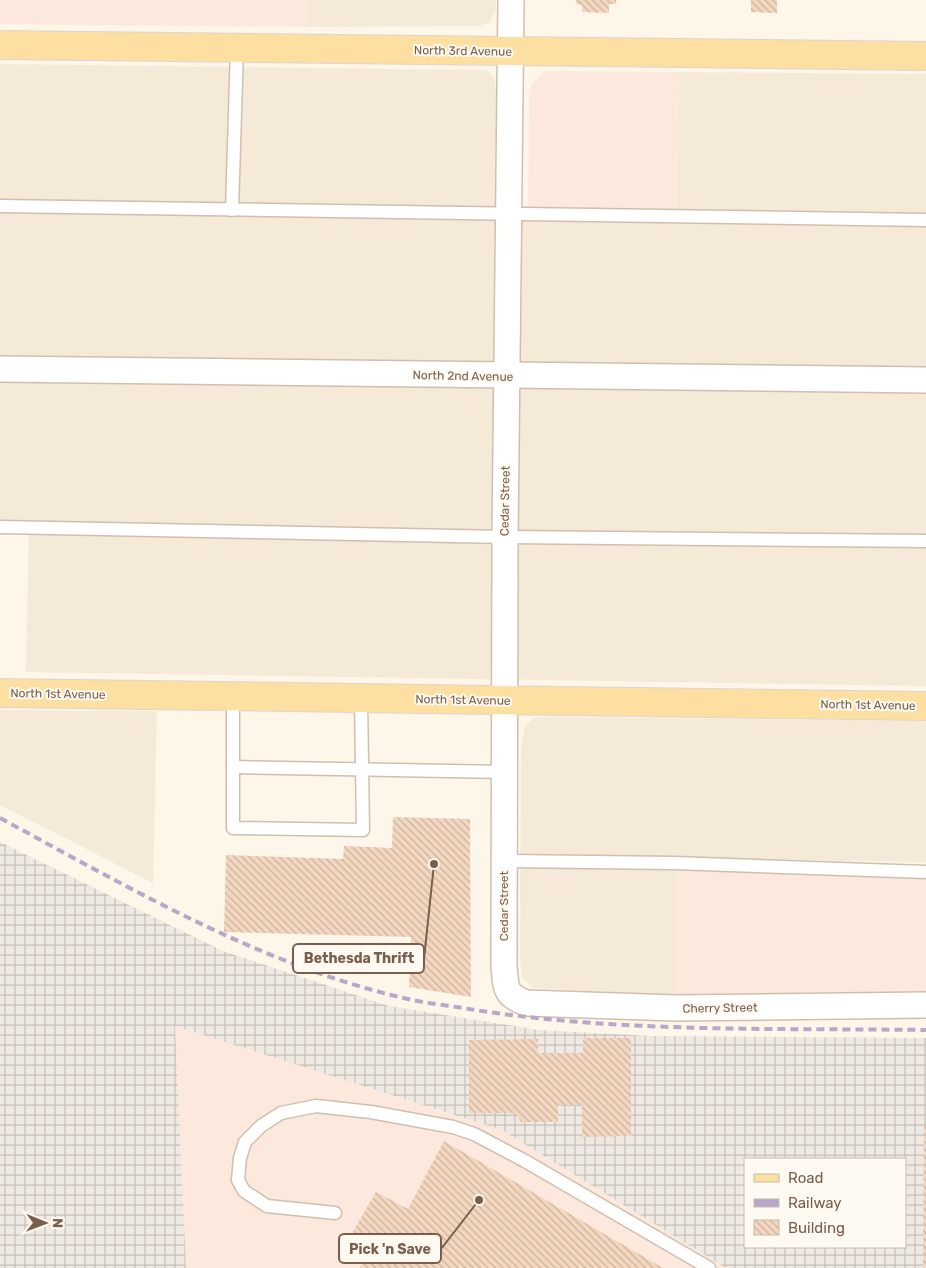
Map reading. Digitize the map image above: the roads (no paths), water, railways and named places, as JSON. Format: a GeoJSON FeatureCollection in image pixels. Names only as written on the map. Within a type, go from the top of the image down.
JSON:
{"type":"FeatureCollection","features":[{"type":"Feature","properties":{"kind":"main road","name":"North 3rd Avenue"},"geometry":{"type":"LineString","coordinates":[[0,45],[926,56]]}},
{"type":"Feature","properties":{"kind":"main road","name":"North 1st Avenue"},"geometry":{"type":"LineString","coordinates":[[0,693],[926,706]]}},
{"type":"Feature","properties":{"kind":"street","name":"Cedar Street"},"geometry":{"type":"LineString","coordinates":[[511,0],[505,537],[504,966],[507,990],[514,998]]}},
{"type":"Feature","properties":{"kind":"street","name":"North 2nd Avenue"},"geometry":{"type":"LineString","coordinates":[[0,369],[926,380]]}},
{"type":"Feature","properties":{"kind":"street","name":"Cherry Street"},"geometry":{"type":"LineString","coordinates":[[514,998],[526,1003],[676,1008],[926,1005]]}},
{"type":"Feature","properties":{"kind":"lane"},"geometry":{"type":"LineString","coordinates":[[232,210],[237,48]]}},
{"type":"Feature","properties":{"kind":"lane"},"geometry":{"type":"LineString","coordinates":[[0,206],[926,220]]}},
{"type":"Feature","properties":{"kind":"lane"},"geometry":{"type":"LineString","coordinates":[[0,527],[505,537],[926,541]]}},
{"type":"Feature","properties":{"kind":"lane"},"geometry":{"type":"LineString","coordinates":[[233,696],[233,828],[363,830],[361,698]]}},
{"type":"Feature","properties":{"kind":"lane"},"geometry":{"type":"LineString","coordinates":[[233,766],[504,772]]}},
{"type":"Feature","properties":{"kind":"lane"},"geometry":{"type":"LineString","coordinates":[[504,862],[674,863],[926,872]]}},
{"type":"Feature","properties":{"kind":"lane"},"geometry":{"type":"LineString","coordinates":[[335,1213],[267,1206],[244,1191],[238,1180],[240,1158],[245,1142],[261,1126],[281,1113],[316,1106],[370,1112],[453,1127],[474,1134],[516,1157],[709,1268]]}},
{"type":"Feature","properties":{"kind":"railway"},"geometry":{"type":"LineString","coordinates":[[0,818],[148,897],[249,946],[301,967],[354,985],[408,999],[475,1010],[587,1023],[700,1028],[926,1030]]}},
{"type":"Feature","properties":{"kind":"place","name":"Bethesda Thrift"},"geometry":{"type":"Point","coordinates":[434,864]}},
{"type":"Feature","properties":{"kind":"place","name":"Pick 'n Save"},"geometry":{"type":"Point","coordinates":[479,1200]}}]}
